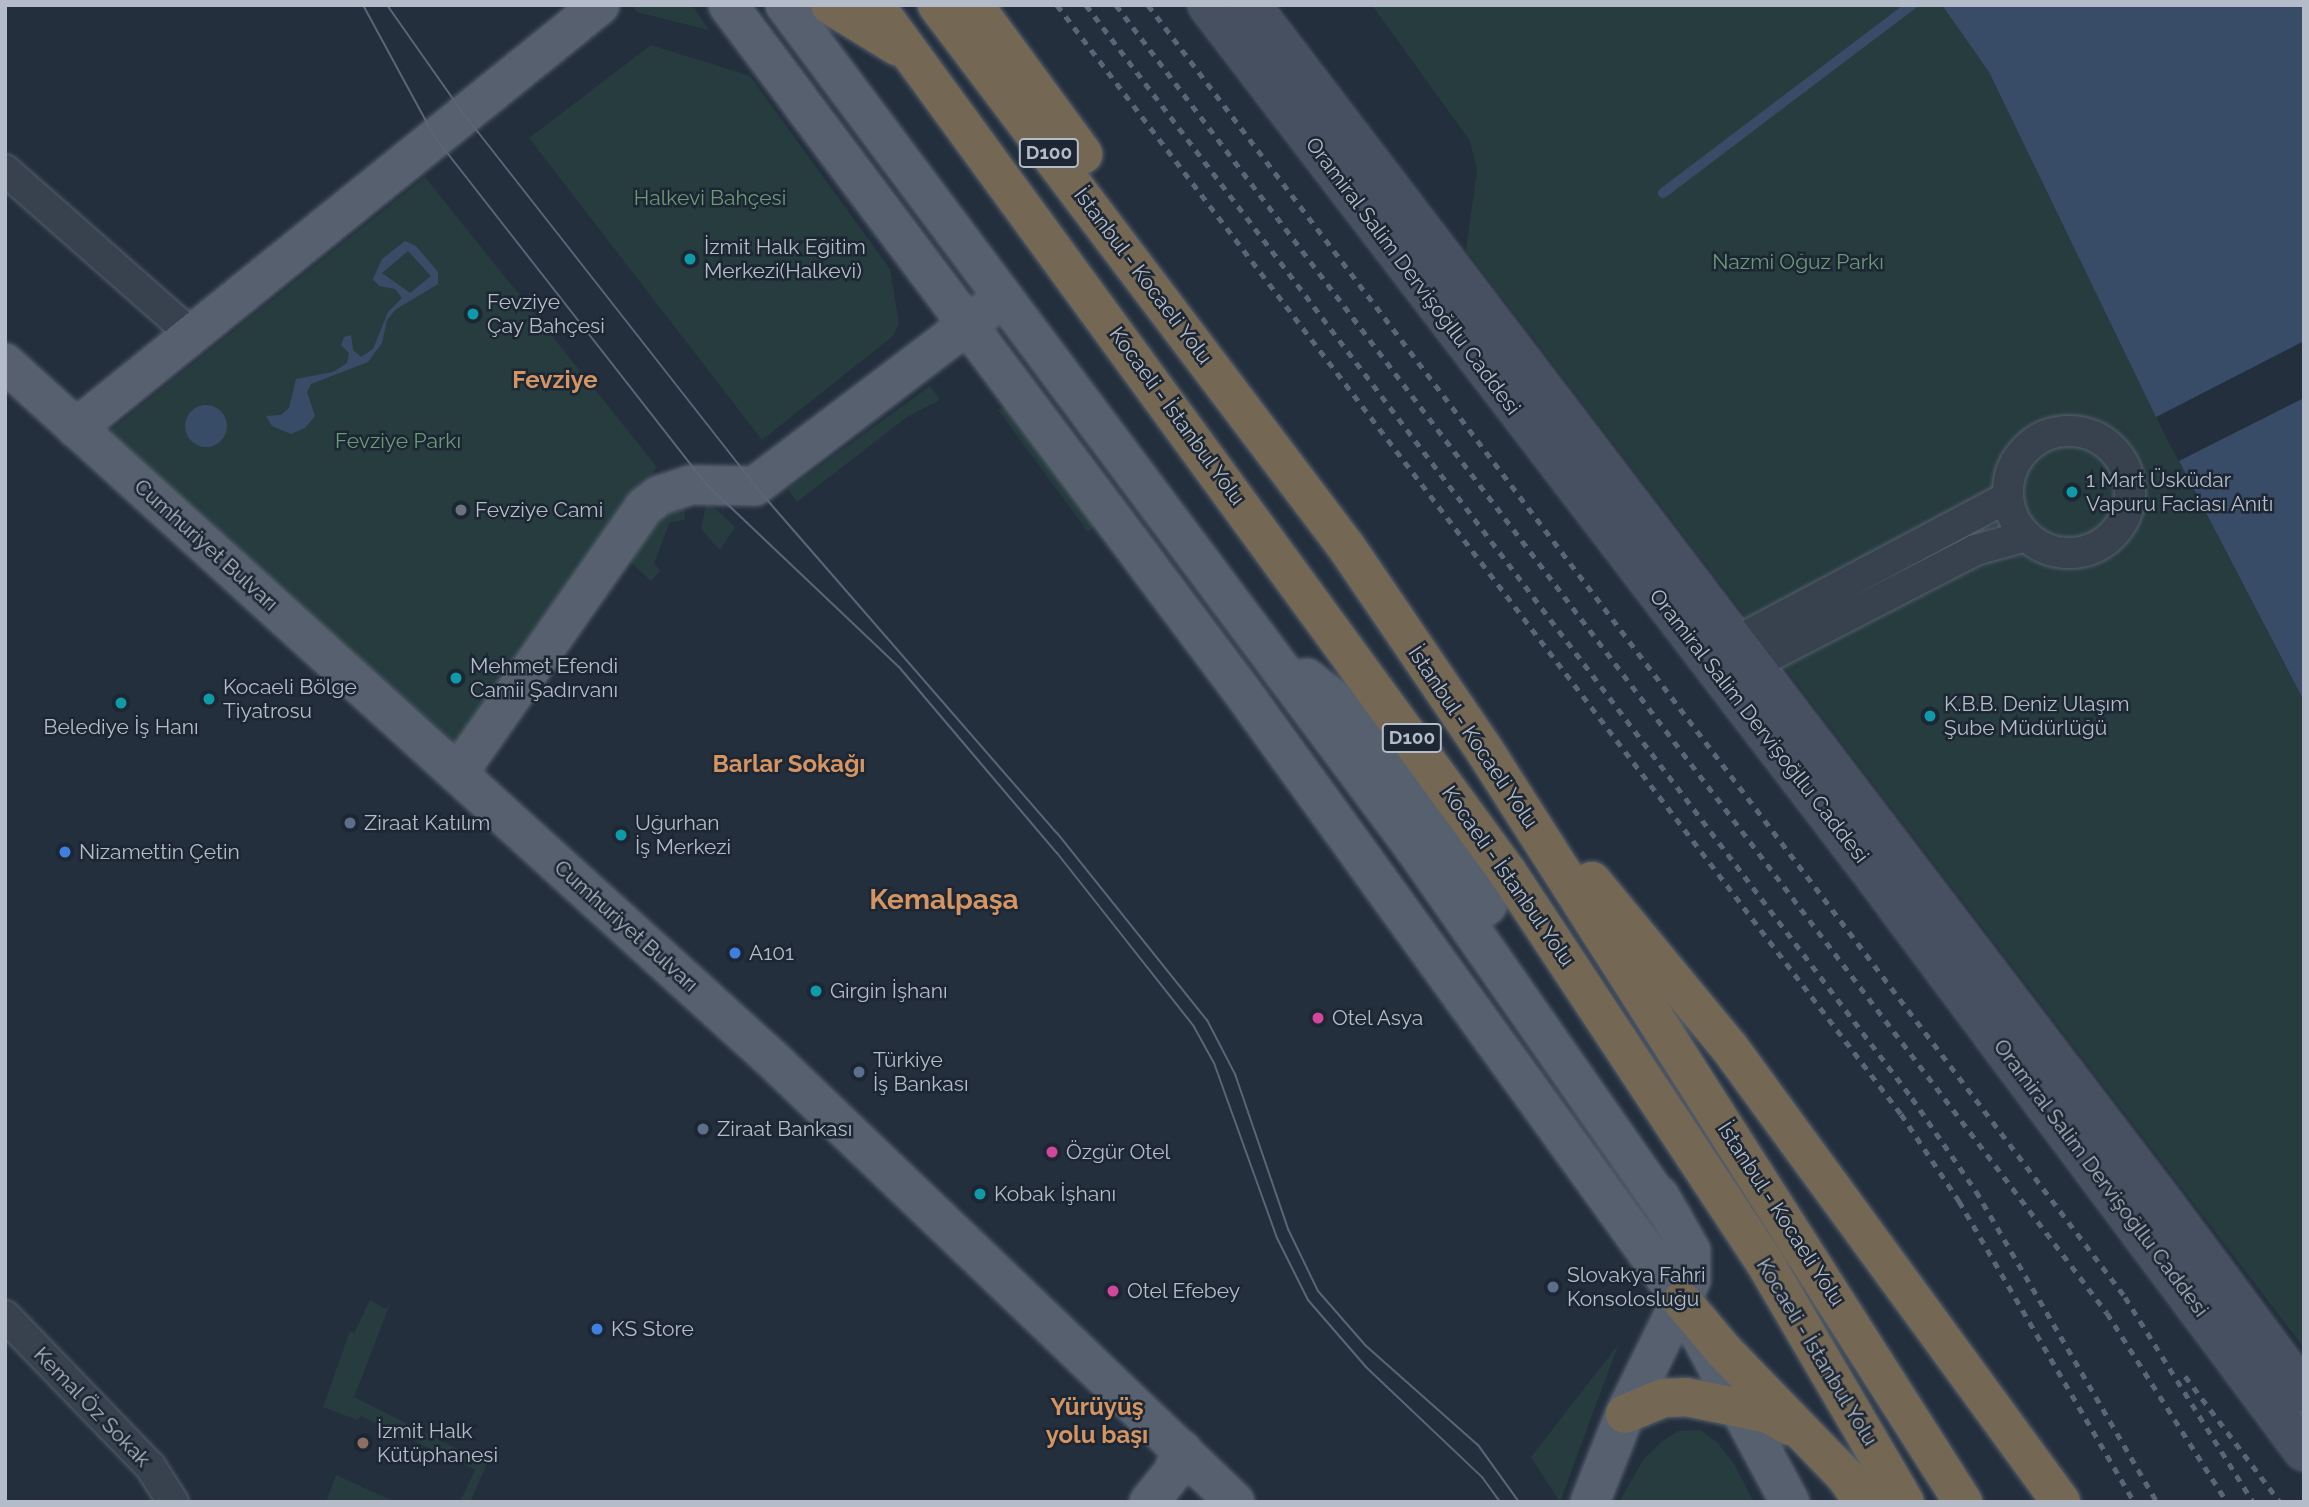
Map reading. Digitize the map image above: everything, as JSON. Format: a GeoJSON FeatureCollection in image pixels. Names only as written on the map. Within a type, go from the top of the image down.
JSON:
{"type":"FeatureCollection","features":[{"type":"Feature","properties":{"kind":"highway"},"geometry":{"type":"LineString","coordinates":[[830,5],[910,54]]}},
{"type":"Feature","properties":{"kind":"highway","name":"Kocaeli - İstanbul Yolu"},"geometry":{"type":"LineString","coordinates":[[875,5],[1508,873],[1768,1268],[1905,1502]]}},
{"type":"Feature","properties":{"kind":"highway","name":"İstanbul - Kocaeli Yolu"},"geometry":{"type":"LineString","coordinates":[[937,5],[1347,548],[1483,748],[1963,1502]]}},
{"type":"Feature","properties":{"kind":"highway"},"geometry":{"type":"LineString","coordinates":[[974,5],[1101,180],[1162,300]]}},
{"type":"Feature","properties":{"kind":"highway"},"geometry":{"type":"LineString","coordinates":[[1483,748],[1730,1047],[2061,1502]]}},
{"type":"Feature","properties":{"kind":"highway"},"geometry":{"type":"LineString","coordinates":[[1682,1301],[1724,1351],[1809,1436],[1863,1502]]}},
{"type":"Feature","properties":{"kind":"highway"},"geometry":{"type":"LineString","coordinates":[[1625,1414],[1663,1398],[1741,1407],[1769,1414],[1809,1436]]}},
{"type":"Feature","properties":{"kind":"main road"},"geometry":{"type":"LineString","coordinates":[[76,428],[600,5]]}},
{"type":"Feature","properties":{"kind":"main road"},"geometry":{"type":"LineString","coordinates":[[785,5],[1002,298],[1263,641],[1415,849],[1672,1217],[1691,1251],[1691,1280],[1625,1414],[1590,1502]]}},
{"type":"Feature","properties":{"kind":"main road","name":"Oramiral Salim Dervişoğllu Caddesi"},"geometry":{"type":"LineString","coordinates":[[1208,5],[1735,660],[2164,1203],[2304,1393]]}},
{"type":"Feature","properties":{"kind":"main road","name":"Oramiral Salim Dervişoğllu Caddesi"},"geometry":{"type":"LineString","coordinates":[[1251,5],[1735,660],[2304,1451]]}},
{"type":"Feature","properties":{"kind":"main road"},"geometry":{"type":"LineString","coordinates":[[727,8],[1241,690],[1682,1301],[1790,1502]]}},
{"type":"Feature","properties":{"kind":"main road"},"geometry":{"type":"LineString","coordinates":[[458,773],[644,507],[660,495],[690,485],[755,486],[1002,298]]}},
{"type":"Feature","properties":{"kind":"main road","name":"Cumhuriyet Bulvarı"},"geometry":{"type":"LineString","coordinates":[[5,363],[781,1068],[1235,1502]]}},
{"type":"Feature","properties":{"kind":"main road"},"geometry":{"type":"LineString","coordinates":[[1149,1502],[1173,1472],[1182,1450]]}},
{"type":"Feature","properties":{"kind":"street"},"geometry":{"type":"LineString","coordinates":[[5,170],[192,334]]}},
{"type":"Feature","properties":{"kind":"street"},"geometry":{"type":"LineString","coordinates":[[2060,431],[2097,437],[2112,447],[2125,466],[2130,503],[2124,522],[2104,542],[2078,553],[2059,553],[2026,536],[2008,497],[2016,461],[2043,437],[2060,431]]}},
{"type":"Feature","properties":{"kind":"street"},"geometry":{"type":"LineString","coordinates":[[1735,660],[2008,497]]}},
{"type":"Feature","properties":{"kind":"street"},"geometry":{"type":"LineString","coordinates":[[1735,660],[1975,550],[2026,536]]}},
{"type":"Feature","properties":{"kind":"street","name":"Kemal Öz Sokak"},"geometry":{"type":"LineString","coordinates":[[5,1316],[150,1465],[173,1502]]}},
{"type":"Feature","properties":{"kind":"green space"},"geometry":{"type":"Polygon","coordinates":[[[632,5],[692,5],[709,30],[637,12],[632,5]]]}},
{"type":"Feature","properties":{"kind":"green space","name":"Nazmi Oğuz Parkı"},"geometry":{"type":"Polygon","coordinates":[[[1372,5],[1942,5],[1989,72],[2166,437],[2304,701],[2304,1348],[1466,250],[1477,170],[1470,141],[1372,5]]]}},
{"type":"Feature","properties":{"kind":"green space","name":"Halkevi Bahçesi"},"geometry":{"type":"Polygon","coordinates":[[[651,45],[750,76],[890,269],[899,324],[893,336],[762,440],[529,138],[651,45]]]}},
{"type":"Feature","properties":{"kind":"green space","name":"Fevziye Parkı"},"geometry":{"type":"Polygon","coordinates":[[[425,177],[657,467],[461,748],[107,433],[425,177]]]}},
{"type":"Feature","properties":{"kind":"green space"},"geometry":{"type":"Polygon","coordinates":[[[930,386],[940,400],[907,417],[797,502],[788,489],[930,386]]]}},
{"type":"Feature","properties":{"kind":"green space"},"geometry":{"type":"Polygon","coordinates":[[[1013,401],[1105,519],[1088,532],[998,410],[1013,401]]]}},
{"type":"Feature","properties":{"kind":"green space"},"geometry":{"type":"Polygon","coordinates":[[[684,501],[685,520],[670,522],[654,563],[660,571],[651,581],[623,555],[650,514],[684,501]]]}},
{"type":"Feature","properties":{"kind":"green space"},"geometry":{"type":"Polygon","coordinates":[[[707,501],[735,527],[720,550],[701,529],[707,501]]]}},
{"type":"Feature","properties":{"kind":"green space"},"geometry":{"type":"Polygon","coordinates":[[[370,1300],[386,1309],[391,1301],[354,1397],[487,1464],[470,1502],[460,1502],[475,1470],[361,1416],[357,1420],[323,1407],[350,1331],[354,1333],[370,1300]]]}},
{"type":"Feature","properties":{"kind":"green space"},"geometry":{"type":"Polygon","coordinates":[[[1618,1345],[1560,1502],[1531,1457],[1618,1345]]]}},
{"type":"Feature","properties":{"kind":"green space"},"geometry":{"type":"Polygon","coordinates":[[[1700,1430],[1717,1442],[1734,1464],[1754,1502],[1619,1502],[1643,1460],[1662,1441],[1678,1431],[1700,1430]]]}},
{"type":"Feature","properties":{"kind":"green space"},"geometry":{"type":"Polygon","coordinates":[[[336,1475],[395,1502],[326,1502],[336,1475]]]}},
{"type":"Feature","properties":{"kind":"water"},"geometry":{"type":"Polygon","coordinates":[[[1942,5],[2304,5],[2304,341],[2156,417],[1989,72],[1942,5]]]}},
{"type":"Feature","properties":{"kind":"water"},"geometry":{"type":"Polygon","coordinates":[[[405,241],[416,246],[438,272],[438,284],[395,310],[387,320],[382,343],[368,362],[311,384],[307,392],[315,416],[305,428],[291,434],[272,426],[266,416],[281,415],[289,408],[296,379],[333,372],[347,363],[349,353],[341,345],[344,337],[351,335],[353,350],[361,357],[373,349],[388,312],[402,298],[395,289],[379,286],[373,279],[382,259],[405,241]],[[408,251],[382,273],[410,293],[431,276],[408,251]]]}},
{"type":"Feature","properties":{"kind":"water"},"geometry":{"type":"Polygon","coordinates":[[[2304,398],[2304,701],[2179,461],[2304,398]]]}},
{"type":"Feature","properties":{"kind":"water"},"geometry":{"type":"Polygon","coordinates":[[[206,405],[221,411],[227,426],[221,441],[206,447],[191,441],[185,426],[191,411],[206,405]]]}},
{"type":"Feature","properties":{"kind":"waterway"},"geometry":{"type":"LineString","coordinates":[[1663,193],[1912,5]]}},
{"type":"Feature","properties":{"kind":"tram line"},"geometry":{"type":"LineString","coordinates":[[363,5],[434,136],[705,483],[899,667],[1057,853],[1193,1025],[1214,1063],[1277,1238],[1308,1300],[1366,1367],[1482,1477],[1500,1502]]}},
{"type":"Feature","properties":{"kind":"tram line"},"geometry":{"type":"LineString","coordinates":[[387,5],[463,113],[755,486],[1057,833],[1207,1020],[1235,1074],[1288,1229],[1318,1291],[1366,1346],[1478,1445],[1519,1502]]}},
{"type":"Feature","properties":{"kind":"railway"},"geometry":{"type":"LineString","coordinates":[[1057,5],[1901,1114],[1959,1201],[2134,1502]]}},
{"type":"Feature","properties":{"kind":"railway"},"geometry":{"type":"LineString","coordinates":[[1086,5],[1912,1098],[1976,1191],[2157,1502]]}},
{"type":"Feature","properties":{"kind":"railway"},"geometry":{"type":"LineString","coordinates":[[1116,5],[2107,1313],[2227,1502]]}},
{"type":"Feature","properties":{"kind":"railway"},"geometry":{"type":"LineString","coordinates":[[1148,5],[2125,1297],[2253,1502]]}},
{"type":"Feature","properties":{"kind":"railway"},"geometry":{"type":"LineString","coordinates":[[2185,1376],[2280,1502]]}},
{"type":"Feature","properties":{"kind":"place","name":"İzmit Halk Eğitim Merkezi(Halkevi)"},"geometry":{"type":"Point","coordinates":[690,259]}},
{"type":"Feature","properties":{"kind":"place","name":"Fevziye Çay Bahçesi"},"geometry":{"type":"Point","coordinates":[473,314]}},
{"type":"Feature","properties":{"kind":"place","name":"1 Mart Üsküdar Vapuru Faciası Anıtı"},"geometry":{"type":"Point","coordinates":[2072,492]}},
{"type":"Feature","properties":{"kind":"place","name":"Fevziye Cami"},"geometry":{"type":"Point","coordinates":[461,510]}},
{"type":"Feature","properties":{"kind":"place","name":"Mehmet Efendi Camii Şadırvanı"},"geometry":{"type":"Point","coordinates":[456,678]}},
{"type":"Feature","properties":{"kind":"place","name":"Kocaeli Bölge Tiyatrosu"},"geometry":{"type":"Point","coordinates":[209,699]}},
{"type":"Feature","properties":{"kind":"place","name":"Belediye İş Hanı"},"geometry":{"type":"Point","coordinates":[121,703]}},
{"type":"Feature","properties":{"kind":"place","name":"K.B.B. Deniz Ulaşım Şube Müdürlüğü"},"geometry":{"type":"Point","coordinates":[1930,716]}},
{"type":"Feature","properties":{"kind":"place","name":"Ziraat Katılım"},"geometry":{"type":"Point","coordinates":[350,823]}},
{"type":"Feature","properties":{"kind":"place","name":"Uğurhan İş Merkezi"},"geometry":{"type":"Point","coordinates":[621,835]}},
{"type":"Feature","properties":{"kind":"place","name":"Nizamettin Çetin"},"geometry":{"type":"Point","coordinates":[65,852]}},
{"type":"Feature","properties":{"kind":"place","name":"A101"},"geometry":{"type":"Point","coordinates":[735,953]}},
{"type":"Feature","properties":{"kind":"place","name":"Girgin İşhanı"},"geometry":{"type":"Point","coordinates":[816,991]}},
{"type":"Feature","properties":{"kind":"place","name":"Otel Asya"},"geometry":{"type":"Point","coordinates":[1318,1018]}},
{"type":"Feature","properties":{"kind":"place","name":"Türkiye İş Bankası"},"geometry":{"type":"Point","coordinates":[859,1072]}},
{"type":"Feature","properties":{"kind":"place","name":"Ziraat Bankası"},"geometry":{"type":"Point","coordinates":[703,1129]}},
{"type":"Feature","properties":{"kind":"place","name":"Özgür Otel"},"geometry":{"type":"Point","coordinates":[1052,1152]}},
{"type":"Feature","properties":{"kind":"place","name":"Kobak İşhanı"},"geometry":{"type":"Point","coordinates":[980,1194]}},
{"type":"Feature","properties":{"kind":"place","name":"Slovakya Fahri Konsolosluğu"},"geometry":{"type":"Point","coordinates":[1553,1287]}},
{"type":"Feature","properties":{"kind":"place","name":"Otel Efebey"},"geometry":{"type":"Point","coordinates":[1113,1291]}},
{"type":"Feature","properties":{"kind":"place","name":"KS Store"},"geometry":{"type":"Point","coordinates":[597,1329]}},
{"type":"Feature","properties":{"kind":"place","name":"İzmit Halk Kütüphanesi"},"geometry":{"type":"Point","coordinates":[363,1443]}},
{"type":"Feature","properties":{"kind":"district","name":"Fevziye"},"geometry":{"type":"Point","coordinates":[555,380]}},
{"type":"Feature","properties":{"kind":"district","name":"Barlar Sokağı"},"geometry":{"type":"Point","coordinates":[789,764]}},
{"type":"Feature","properties":{"kind":"district","name":"Kemalpaşa"},"geometry":{"type":"Point","coordinates":[944,900]}},
{"type":"Feature","properties":{"kind":"district","name":"Yürüyüş yolu başı"},"geometry":{"type":"Point","coordinates":[1097,1421]}}]}
